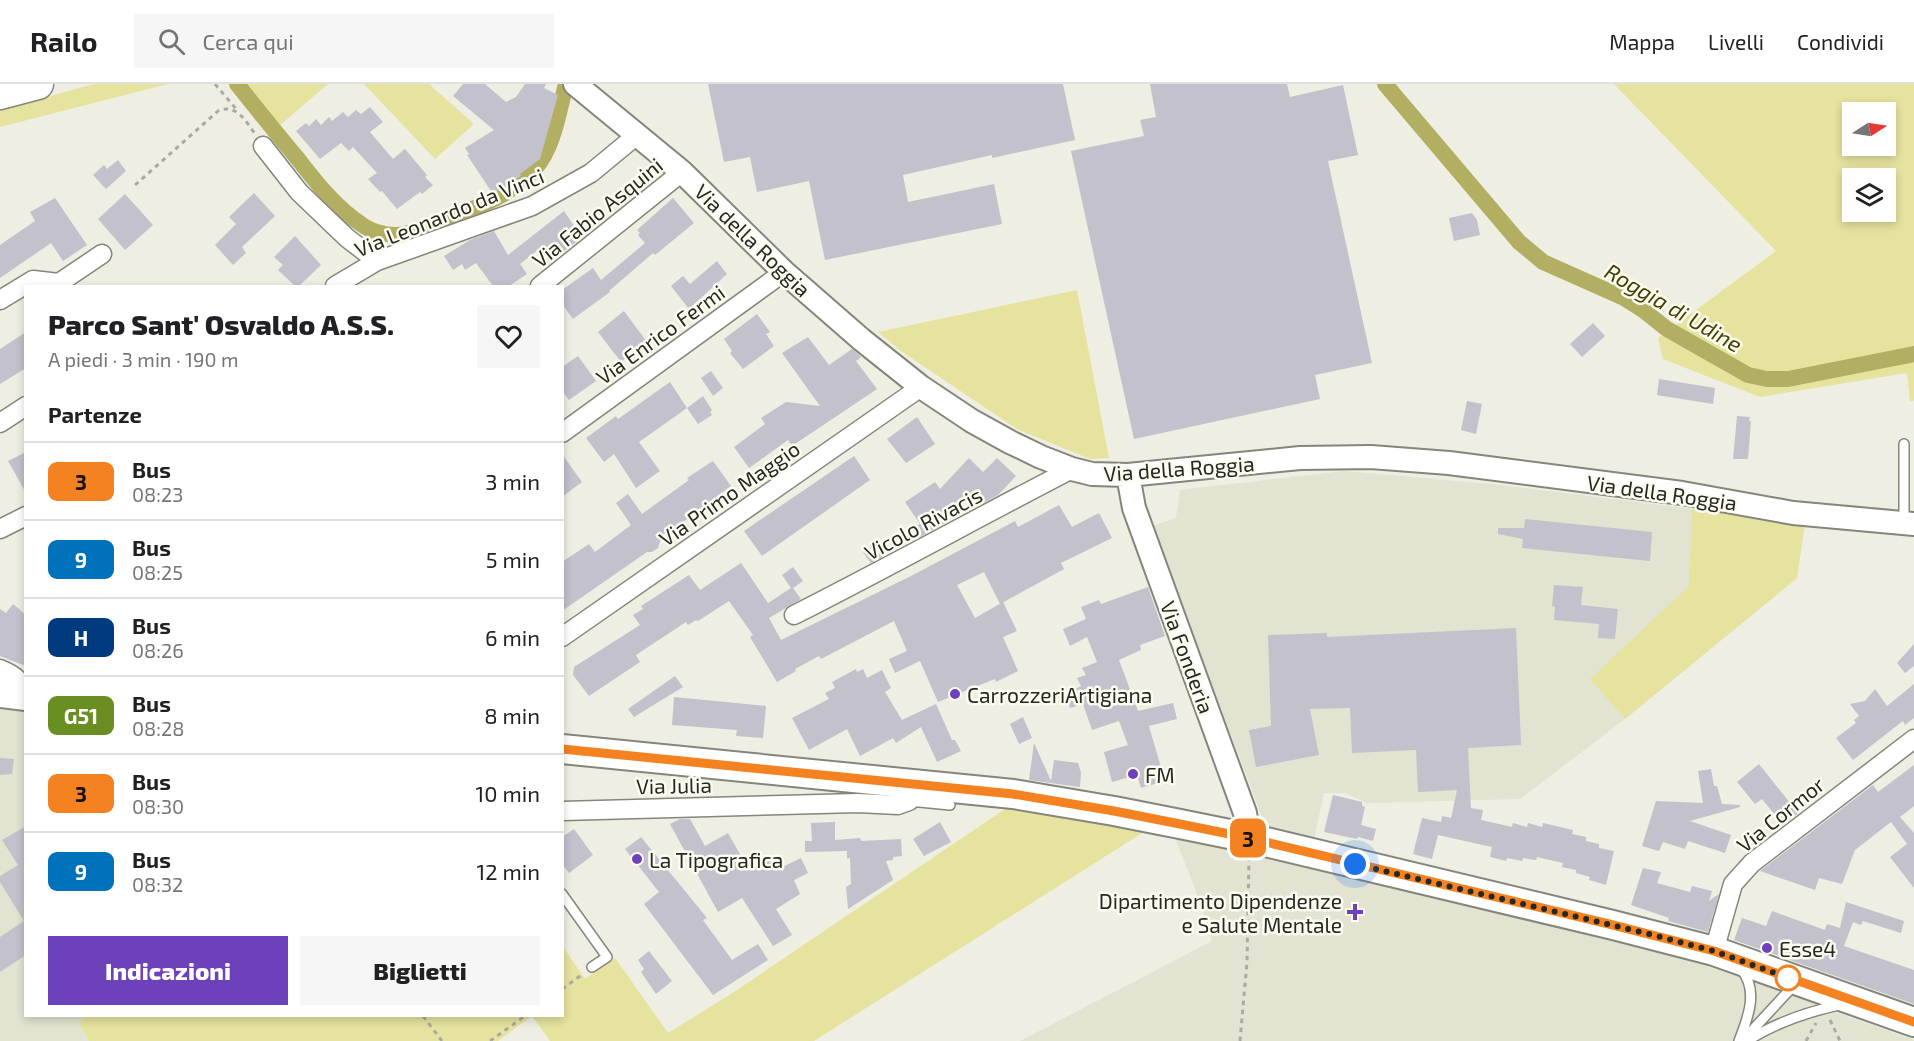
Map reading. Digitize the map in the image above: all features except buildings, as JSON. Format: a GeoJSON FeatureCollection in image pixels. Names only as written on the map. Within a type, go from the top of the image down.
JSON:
{"type":"FeatureCollection","features":[{"type":"Feature","properties":{"kind":"highway"},"geometry":{"type":"LineString","coordinates":[[0,94],[38,84]]}},
{"type":"Feature","properties":{"kind":"main road"},"geometry":{"type":"LineString","coordinates":[[564,749],[859,791],[1013,794],[1180,824],[1249,838],[1714,951],[1914,1022]]}},
{"type":"Feature","properties":{"kind":"street","name":"Via della Roggia"},"geometry":{"type":"LineString","coordinates":[[576,85],[682,172],[784,272],[862,340],[921,387],[972,421],[1010,442],[1072,469],[1092,474],[1128,476],[1300,458],[1371,457],[1449,463],[1682,493],[1793,513],[1909,523]]}},
{"type":"Feature","properties":{"kind":"street","name":"Via Leonardo da Vinci"},"geometry":{"type":"LineString","coordinates":[[338,285],[377,261],[532,206],[591,173],[637,135]]}},
{"type":"Feature","properties":{"kind":"street"},"geometry":{"type":"LineString","coordinates":[[263,146],[299,192],[347,238],[377,261]]}},
{"type":"Feature","properties":{"kind":"street","name":"Via Fabio Asquini"},"geometry":{"type":"LineString","coordinates":[[541,285],[682,172]]}},
{"type":"Feature","properties":{"kind":"street"},"geometry":{"type":"LineString","coordinates":[[28,285],[33,280],[59,283],[102,254]]}},
{"type":"Feature","properties":{"kind":"street","name":"Via Enrico Fermi"},"geometry":{"type":"LineString","coordinates":[[564,432],[784,272]]}},
{"type":"Feature","properties":{"kind":"street"},"geometry":{"type":"LineString","coordinates":[[0,300],[23,291]]}},
{"type":"Feature","properties":{"kind":"street","name":"Via Primo Maggio"},"geometry":{"type":"LineString","coordinates":[[564,636],[921,387]]}},
{"type":"Feature","properties":{"kind":"street"},"geometry":{"type":"LineString","coordinates":[[0,423],[24,407]]}},
{"type":"Feature","properties":{"kind":"street","name":"Vicolo Rivacis"},"geometry":{"type":"LineString","coordinates":[[794,615],[1072,469]]}},
{"type":"Feature","properties":{"kind":"street","name":"Via Fonderia"},"geometry":{"type":"LineString","coordinates":[[1128,476],[1134,508],[1245,813],[1249,838]]}},
{"type":"Feature","properties":{"kind":"street"},"geometry":{"type":"LineString","coordinates":[[0,530],[24,517]]}},
{"type":"Feature","properties":{"kind":"street"},"geometry":{"type":"LineString","coordinates":[[0,669],[14,675],[20,683],[17,695]]}},
{"type":"Feature","properties":{"kind":"street","name":"Via Cormor"},"geometry":{"type":"LineString","coordinates":[[1714,951],[1733,884],[1752,863],[1914,739]]}},
{"type":"Feature","properties":{"kind":"street","name":"Via Julia"},"geometry":{"type":"LineString","coordinates":[[564,811],[859,791]]}},
{"type":"Feature","properties":{"kind":"lane"},"geometry":{"type":"LineString","coordinates":[[1904,444],[1909,523]]}},
{"type":"Feature","properties":{"kind":"lane"},"geometry":{"type":"LineString","coordinates":[[910,792],[950,805]]}},
{"type":"Feature","properties":{"kind":"lane"},"geometry":{"type":"LineString","coordinates":[[564,897],[607,957],[592,967]]}},
{"type":"Feature","properties":{"kind":"lane"},"geometry":{"type":"LineString","coordinates":[[1714,951],[1733,962],[1748,979],[1751,991],[1750,1008],[1743,1041]]}},
{"type":"Feature","properties":{"kind":"lane"},"geometry":{"type":"LineString","coordinates":[[1743,1041],[1797,981]]}},
{"type":"Feature","properties":{"kind":"lane"},"geometry":{"type":"LineString","coordinates":[[1743,1041],[1778,1024],[1824,1008],[1855,1001]]}},
{"type":"Feature","properties":{"kind":"path"},"geometry":{"type":"LineString","coordinates":[[215,84],[263,146]]}},
{"type":"Feature","properties":{"kind":"path"},"geometry":{"type":"LineString","coordinates":[[135,185],[218,111],[229,108],[240,114]]}},
{"type":"Feature","properties":{"kind":"path"},"geometry":{"type":"LineString","coordinates":[[1240,1041],[1247,962],[1249,838]]}},
{"type":"Feature","properties":{"kind":"path"},"geometry":{"type":"LineString","coordinates":[[564,988],[592,967]]}},
{"type":"Feature","properties":{"kind":"path"},"geometry":{"type":"LineString","coordinates":[[1824,1008],[1840,1041]]}},
{"type":"Feature","properties":{"kind":"path"},"geometry":{"type":"LineString","coordinates":[[424,1017],[442,1041]]}},
{"type":"Feature","properties":{"kind":"path"},"geometry":{"type":"LineString","coordinates":[[490,1041],[524,1017]]}},
{"type":"Feature","properties":{"kind":"shaded area"},"geometry":{"type":"Polygon","coordinates":[[[94,84],[168,84],[0,127],[0,110],[94,84]]]}},
{"type":"Feature","properties":{"kind":"shaded area"},"geometry":{"type":"Polygon","coordinates":[[[246,84],[328,84],[278,127],[246,84]]]}},
{"type":"Feature","properties":{"kind":"shaded area"},"geometry":{"type":"Polygon","coordinates":[[[364,84],[429,84],[474,124],[435,159],[364,84]]]}},
{"type":"Feature","properties":{"kind":"shaded area"},"geometry":{"type":"Polygon","coordinates":[[[1614,84],[1914,84],[1914,401],[1910,401],[1907,373],[1760,397],[1663,359],[1658,338],[1776,251],[1614,84]]]}},
{"type":"Feature","properties":{"kind":"shaded area"},"geometry":{"type":"Polygon","coordinates":[[[1077,290],[1109,458],[1090,459],[1017,429],[901,351],[878,332],[1077,290]]]}},
{"type":"Feature","properties":{"kind":"shaded area"},"geometry":{"type":"Polygon","coordinates":[[[1344,471],[1491,484],[1805,523],[1797,578],[1625,719],[1520,799],[1367,803],[1345,793],[1324,793],[1314,839],[1267,830],[1152,526],[1176,518],[1180,490],[1344,471]]]}},
{"type":"Feature","properties":{"kind":"shaded area"},"geometry":{"type":"Polygon","coordinates":[[[1692,509],[1805,523],[1797,578],[1625,719],[1590,679],[1689,586],[1692,509]]]}},
{"type":"Feature","properties":{"kind":"shaded area"},"geometry":{"type":"Polygon","coordinates":[[[0,707],[24,710],[24,1017],[87,1017],[78,1022],[89,1041],[0,1041],[0,707]]]}},
{"type":"Feature","properties":{"kind":"shaded area"},"geometry":{"type":"Polygon","coordinates":[[[1008,807],[1150,828],[814,1041],[550,1041],[533,1017],[564,1017],[564,948],[585,979],[615,958],[668,1033],[728,996],[1008,807]]]}},
{"type":"Feature","properties":{"kind":"shaded area","name":"Dipartimento Dipendenze e Salute Mentale"},"geometry":{"type":"Polygon","coordinates":[[[1173,833],[1642,945],[1788,992],[1824,1008],[1914,1041],[1020,1041],[1212,941],[1193,883],[1173,833]]]}},
{"type":"Feature","properties":{"kind":"shaded area"},"geometry":{"type":"Polygon","coordinates":[[[87,1017],[531,1017],[498,1041],[89,1041],[78,1022],[87,1017]]]}},
{"type":"Feature","properties":{"kind":"waterway","name":"Roggia di Udine"},"geometry":{"type":"LineString","coordinates":[[237,84],[335,202],[352,218],[369,229],[396,235],[407,234],[477,207],[502,195],[525,179],[542,160],[547,150],[566,84]]}},
{"type":"Feature","properties":{"kind":"waterway","name":"Roggia di Udine"},"geometry":{"type":"LineString","coordinates":[[1385,84],[1519,242],[1543,262],[1624,298],[1667,329],[1748,375],[1767,379],[1788,379],[1914,354]]}},
{"type":"Feature","properties":{"kind":"bus line","name":"3"},"geometry":{"type":"LineString","coordinates":[[564,749],[1013,794],[1180,824],[1249,838],[1714,951],[1914,1022]]}},
{"type":"Feature","properties":{"kind":"place","name":"CarrozzeriArtigiana"},"geometry":{"type":"Point","coordinates":[955,694]}},
{"type":"Feature","properties":{"kind":"place","name":"FM"},"geometry":{"type":"Point","coordinates":[1133,774]}},
{"type":"Feature","properties":{"kind":"place","name":"La Tipografica"},"geometry":{"type":"Point","coordinates":[637,859]}},
{"type":"Feature","properties":{"kind":"place","name":"Dipartimento Dipendenze e Salute Mentale"},"geometry":{"type":"Point","coordinates":[1355,912]}},
{"type":"Feature","properties":{"kind":"place","name":"Esse4"},"geometry":{"type":"Point","coordinates":[1767,948]}},
{"type":"Feature","properties":{"kind":"route"},"geometry":{"type":"LineString","coordinates":[[1355,864],[1714,951],[1797,981],[1788,978]]}}]}
